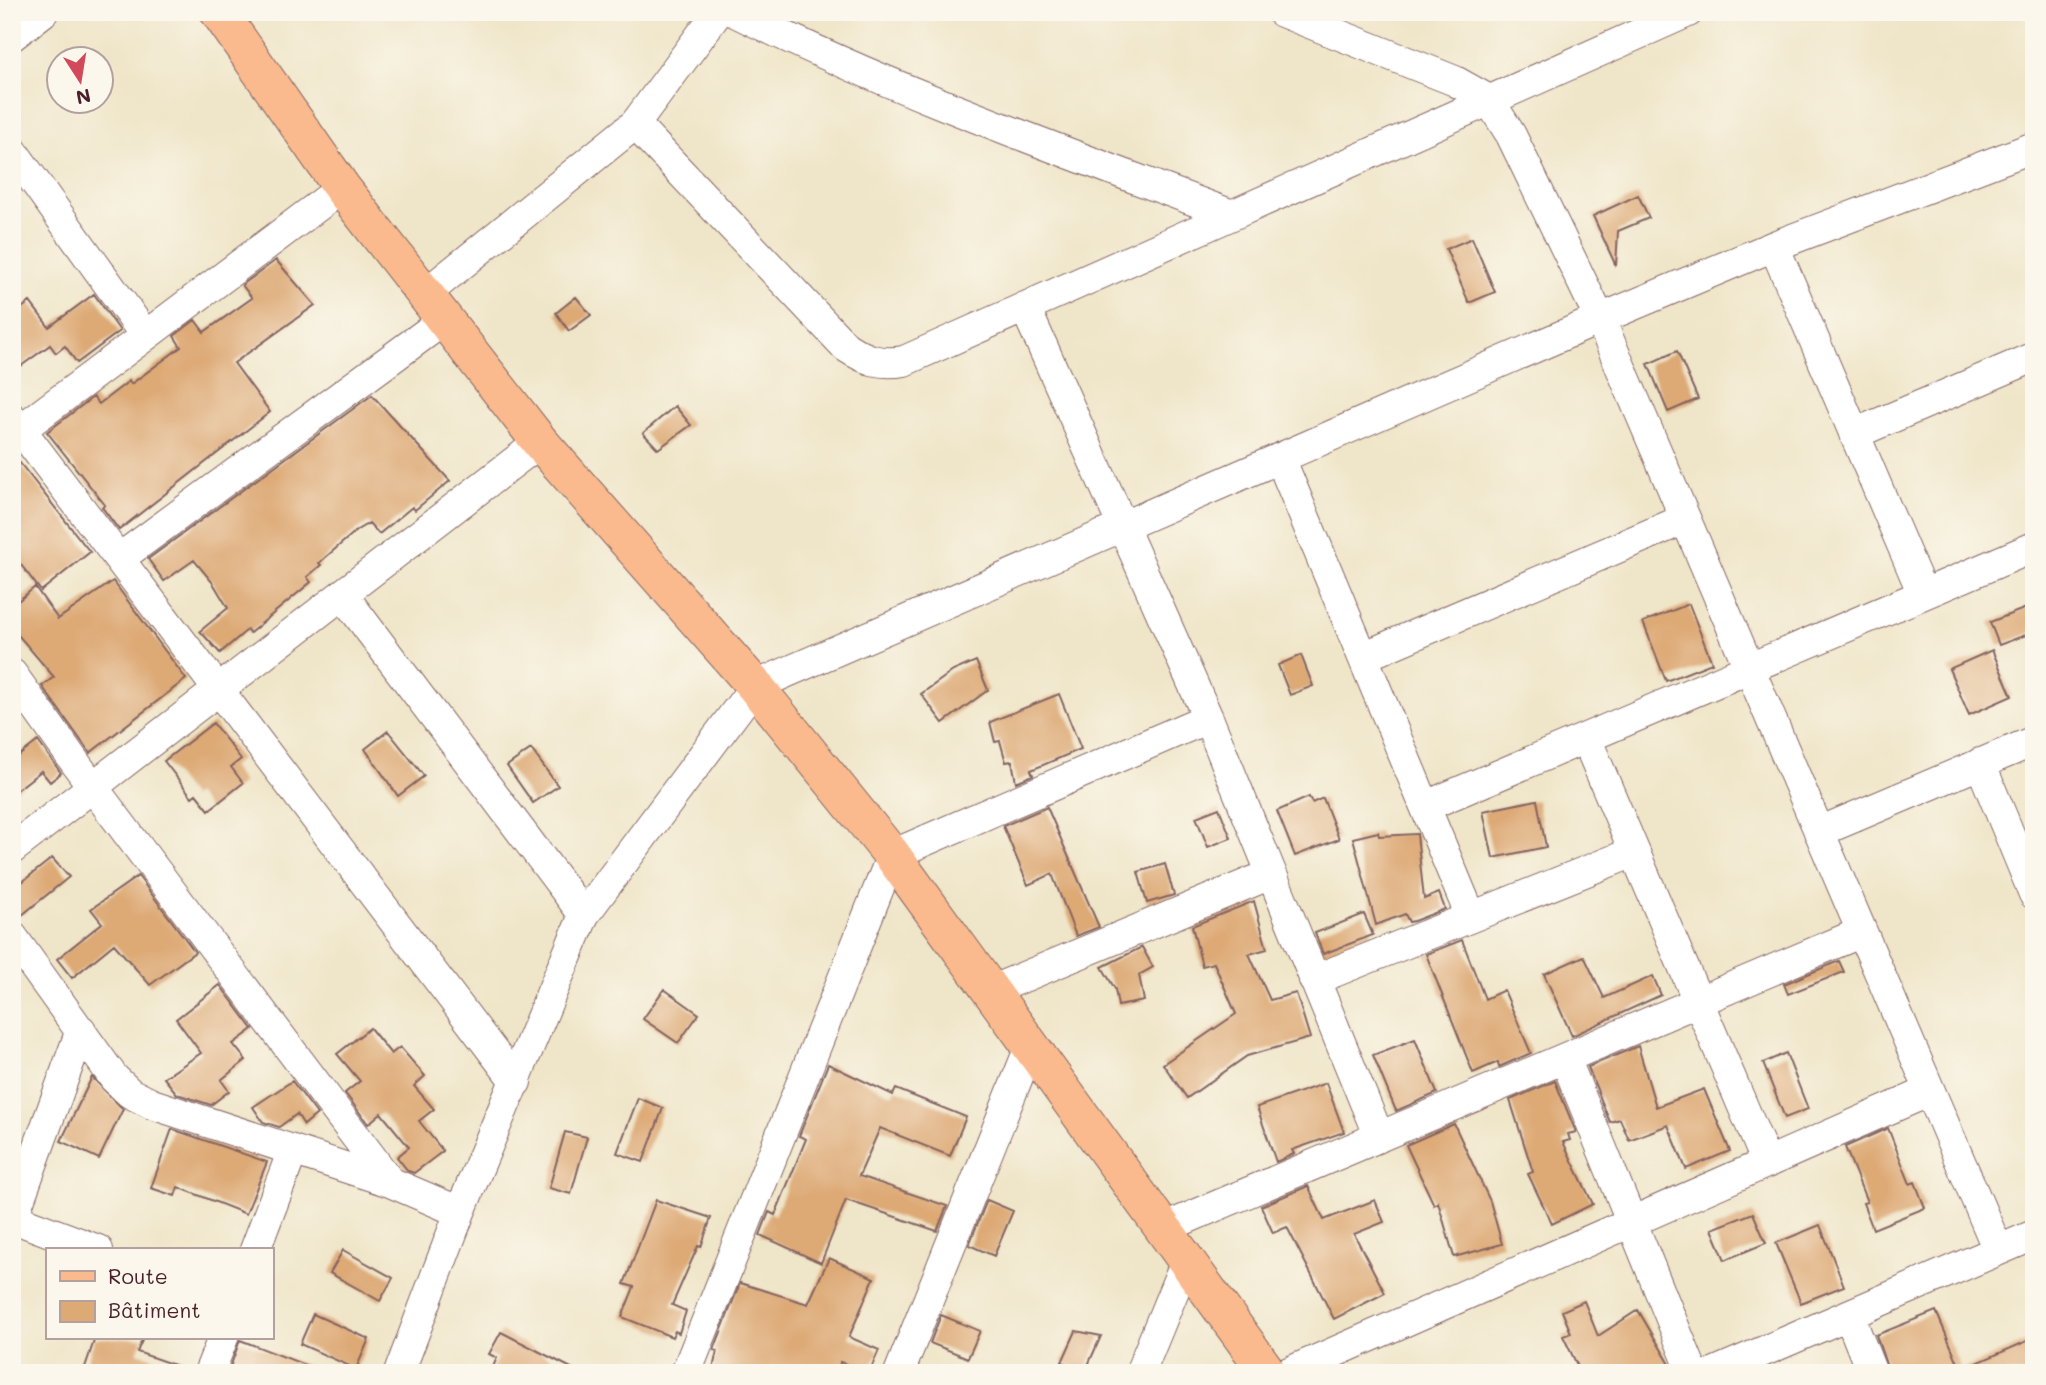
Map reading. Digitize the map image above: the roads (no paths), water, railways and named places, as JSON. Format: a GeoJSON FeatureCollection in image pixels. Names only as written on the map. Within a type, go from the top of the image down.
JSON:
{"type":"FeatureCollection","features":[{"type":"Feature","properties":{"kind":"main road"},"geometry":{"type":"LineString","coordinates":[[219,12],[342,188],[540,442],[755,686],[892,855],[1268,1373]]}},
{"type":"Feature","properties":{"kind":"street"},"geometry":{"type":"LineString","coordinates":[[12,36],[43,12]]}},
{"type":"Feature","properties":{"kind":"street"},"geometry":{"type":"LineString","coordinates":[[120,558],[434,308],[635,124],[718,12]]}},
{"type":"Feature","properties":{"kind":"street"},"geometry":{"type":"LineString","coordinates":[[735,12],[829,59],[915,95],[1232,215]]}},
{"type":"Feature","properties":{"kind":"street"},"geometry":{"type":"LineString","coordinates":[[1283,12],[1455,81],[1489,100],[1511,135],[1600,319],[1998,1251]]}},
{"type":"Feature","properties":{"kind":"street"},"geometry":{"type":"LineString","coordinates":[[635,124],[837,338],[865,359],[887,364],[904,361],[1688,12]]}},
{"type":"Feature","properties":{"kind":"street"},"geometry":{"type":"LineString","coordinates":[[398,1373],[460,1212],[584,915],[755,686],[1600,319],[1774,246],[2034,147]]}},
{"type":"Feature","properties":{"kind":"street"},"geometry":{"type":"LineString","coordinates":[[12,150],[145,335]]}},
{"type":"Feature","properties":{"kind":"street"},"geometry":{"type":"LineString","coordinates":[[342,188],[15,428],[120,558],[516,1082]]}},
{"type":"Feature","properties":{"kind":"street"},"geometry":{"type":"LineString","coordinates":[[1774,246],[1923,594]]}},
{"type":"Feature","properties":{"kind":"street"},"geometry":{"type":"LineString","coordinates":[[1025,307],[1208,718],[1379,1137]]}},
{"type":"Feature","properties":{"kind":"street"},"geometry":{"type":"LineString","coordinates":[[1854,434],[2034,357]]}},
{"type":"Feature","properties":{"kind":"street"},"geometry":{"type":"LineString","coordinates":[[12,849],[540,442]]}},
{"type":"Feature","properties":{"kind":"street"},"geometry":{"type":"LineString","coordinates":[[1280,458],[1471,917]]}},
{"type":"Feature","properties":{"kind":"street"},"geometry":{"type":"LineString","coordinates":[[1363,657],[1685,519]]}},
{"type":"Feature","properties":{"kind":"street"},"geometry":{"type":"LineString","coordinates":[[1426,806],[2034,547]]}},
{"type":"Feature","properties":{"kind":"street"},"geometry":{"type":"LineString","coordinates":[[342,594],[584,915]]}},
{"type":"Feature","properties":{"kind":"street"},"geometry":{"type":"LineString","coordinates":[[12,674],[92,786],[390,1182]]}},
{"type":"Feature","properties":{"kind":"street"},"geometry":{"type":"LineString","coordinates":[[687,1373],[892,855],[1208,718]]}},
{"type":"Feature","properties":{"kind":"street"},"geometry":{"type":"LineString","coordinates":[[1586,738],[1767,1163]]}},
{"type":"Feature","properties":{"kind":"street"},"geometry":{"type":"LineString","coordinates":[[1819,832],[2034,741]]}},
{"type":"Feature","properties":{"kind":"street"},"geometry":{"type":"LineString","coordinates":[[1980,763],[2027,856],[2034,894]]}},
{"type":"Feature","properties":{"kind":"street"},"geometry":{"type":"LineString","coordinates":[[1314,980],[1634,852]]}},
{"type":"Feature","properties":{"kind":"street"},"geometry":{"type":"LineString","coordinates":[[990,991],[1272,874]]}},
{"type":"Feature","properties":{"kind":"street"},"geometry":{"type":"LineString","coordinates":[[1162,1229],[1862,932]]}},
{"type":"Feature","properties":{"kind":"street"},"geometry":{"type":"LineString","coordinates":[[12,936],[114,1078],[130,1093],[152,1104],[390,1182],[460,1212]]}},
{"type":"Feature","properties":{"kind":"street"},"geometry":{"type":"LineString","coordinates":[[81,1030],[13,1219],[93,1248]]}},
{"type":"Feature","properties":{"kind":"street"},"geometry":{"type":"LineString","coordinates":[[899,1373],[1030,1047]]}},
{"type":"Feature","properties":{"kind":"street"},"geometry":{"type":"LineString","coordinates":[[1565,1058],[1693,1373]]}},
{"type":"Feature","properties":{"kind":"street"},"geometry":{"type":"LineString","coordinates":[[1287,1373],[1930,1091]]}},
{"type":"Feature","properties":{"kind":"street"},"geometry":{"type":"LineString","coordinates":[[256,1248],[293,1150]]}},
{"type":"Feature","properties":{"kind":"street"},"geometry":{"type":"LineString","coordinates":[[1713,1373],[2034,1235]]}},
{"type":"Feature","properties":{"kind":"street"},"geometry":{"type":"LineString","coordinates":[[1140,1373],[1186,1261]]}},
{"type":"Feature","properties":{"kind":"street"},"geometry":{"type":"LineString","coordinates":[[1849,1315],[1872,1373]]}},
{"type":"Feature","properties":{"kind":"street"},"geometry":{"type":"LineString","coordinates":[[209,1373],[222,1340]]}}]}
